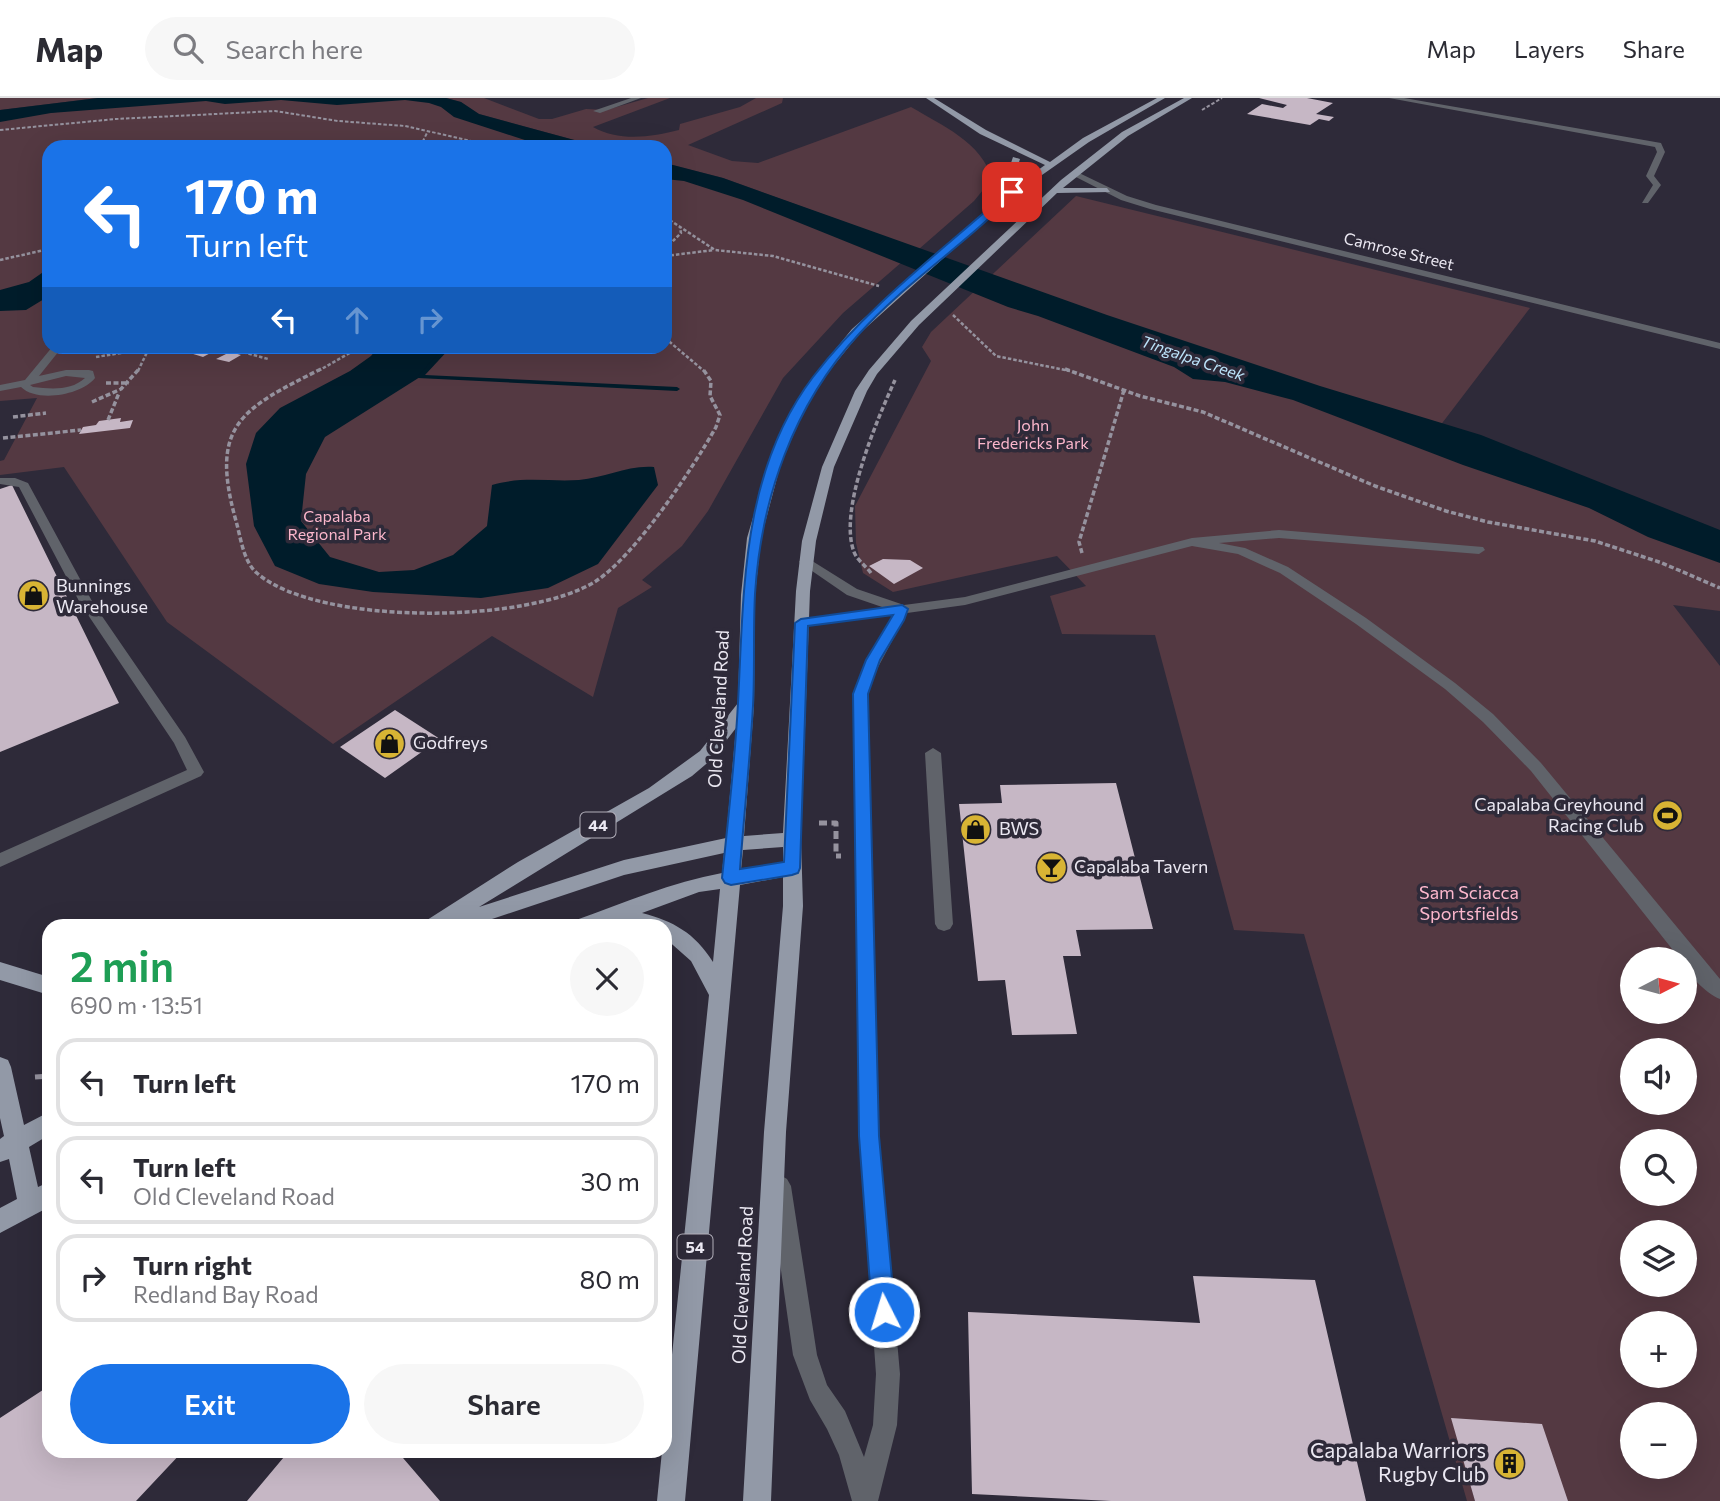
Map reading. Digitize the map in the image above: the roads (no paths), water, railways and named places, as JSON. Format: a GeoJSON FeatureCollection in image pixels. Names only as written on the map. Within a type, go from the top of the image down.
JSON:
{"type":"FeatureCollection","features":[{"type":"Feature","properties":{"kind":"main road"},"geometry":{"type":"LineString","coordinates":[[929,98],[983,132],[1049,164],[1075,173]]}},
{"type":"Feature","properties":{"kind":"main road","name":"Old Cleveland Road"},"geometry":{"type":"LineString","coordinates":[[671,1501],[746,705],[748,595],[754,538],[775,463],[787,432],[816,380],[839,350],[871,317],[1012,192],[1049,164],[1163,98]]}},
{"type":"Feature","properties":{"kind":"main road","name":"Old Cleveland Road"},"geometry":{"type":"LineString","coordinates":[[757,1501],[775,1150],[793,906],[792,840],[805,562],[828,467],[849,416],[873,372],[915,323],[1075,173],[1125,134],[1189,98]]}},
{"type":"Feature","properties":{"kind":"main road"},"geometry":{"type":"LineString","coordinates":[[983,132],[986,138],[1016,159],[1049,164]]}},
{"type":"Feature","properties":{"kind":"main road"},"geometry":{"type":"LineString","coordinates":[[1005,142],[1047,150],[1073,148]]}},
{"type":"Feature","properties":{"kind":"main road"},"geometry":{"type":"LineString","coordinates":[[1012,192],[1011,175],[1016,159]]}},
{"type":"Feature","properties":{"kind":"main road"},"geometry":{"type":"LineString","coordinates":[[1054,191],[1084,188],[1107,190]]}},
{"type":"Feature","properties":{"kind":"main road","name":"44"},"geometry":{"type":"LineString","coordinates":[[445,919],[525,867],[655,793],[686,772],[706,755],[746,705]]}},
{"type":"Feature","properties":{"kind":"main road"},"geometry":{"type":"LineString","coordinates":[[467,919],[553,888],[676,856],[734,844],[792,840]]}},
{"type":"Feature","properties":{"kind":"main road"},"geometry":{"type":"LineString","coordinates":[[602,919],[667,895],[731,878],[792,868]]}},
{"type":"Feature","properties":{"kind":"main road"},"geometry":{"type":"LineString","coordinates":[[615,914],[633,919]]}},
{"type":"Feature","properties":{"kind":"main road"},"geometry":{"type":"LineString","coordinates":[[672,933],[688,943],[706,964],[719,992]]}},
{"type":"Feature","properties":{"kind":"main road"},"geometry":{"type":"LineString","coordinates":[[0,971],[42,984]]}},
{"type":"Feature","properties":{"kind":"main road"},"geometry":{"type":"LineString","coordinates":[[0,1067],[8,1146],[39,1199],[0,1221]]}},
{"type":"Feature","properties":{"kind":"main road"},"geometry":{"type":"LineString","coordinates":[[8,1146],[42,1127]]}},
{"type":"Feature","properties":{"kind":"street"},"geometry":{"type":"LineString","coordinates":[[597,111],[638,98]]}},
{"type":"Feature","properties":{"kind":"street"},"geometry":{"type":"LineString","coordinates":[[1392,98],[1658,145],[1661,152],[1650,176],[1657,185],[1644,201]]}},
{"type":"Feature","properties":{"kind":"street","name":"Camrose Street"},"geometry":{"type":"LineString","coordinates":[[1075,173],[1107,190],[1153,207],[1720,346]]}},
{"type":"Feature","properties":{"kind":"lane"},"geometry":{"type":"LineString","coordinates":[[25,385],[52,354]]}},
{"type":"Feature","properties":{"kind":"lane"},"geometry":{"type":"LineString","coordinates":[[0,388],[25,385],[39,377],[68,372],[89,373],[90,378],[87,382],[67,390],[30,390],[25,385]]}},
{"type":"Feature","properties":{"kind":"lane"},"geometry":{"type":"LineString","coordinates":[[0,481],[15,481],[24,485],[87,603],[180,741],[196,772],[0,860]]}},
{"type":"Feature","properties":{"kind":"lane"},"geometry":{"type":"LineString","coordinates":[[801,623],[965,601],[1192,542],[1279,534],[1479,550]]}},
{"type":"Feature","properties":{"kind":"lane"},"geometry":{"type":"LineString","coordinates":[[1192,542],[1241,551],[1284,570],[1361,621],[1450,686],[1488,718],[1536,767],[1705,977],[1720,991]]}},
{"type":"Feature","properties":{"kind":"lane"},"geometry":{"type":"LineString","coordinates":[[805,562],[852,592],[902,609]]}},
{"type":"Feature","properties":{"kind":"lane"},"geometry":{"type":"LineString","coordinates":[[865,1501],[885,1425],[888,1374],[869,1136],[860,694],[873,660],[902,609]]}},
{"type":"Feature","properties":{"kind":"lane"},"geometry":{"type":"LineString","coordinates":[[933,752],[944,924]]}},
{"type":"Feature","properties":{"kind":"lane"},"geometry":{"type":"LineString","coordinates":[[775,1150],[805,1355],[818,1392],[836,1420],[851,1454],[865,1501]]}},
{"type":"Feature","properties":{"kind":"water"},"geometry":{"type":"Polygon","coordinates":[[[98,98],[446,98],[461,102],[479,114],[574,140],[525,140],[454,117],[441,107],[405,100],[337,105],[281,100],[225,104],[206,101],[51,113],[0,122],[0,110],[98,98]]]}},
{"type":"Feature","properties":{"kind":"water","name":"Tingalpa Creek"},"geometry":{"type":"Polygon","coordinates":[[[672,165],[723,178],[1107,315],[1320,386],[1481,435],[1720,530],[1720,563],[1648,537],[1589,508],[1463,465],[1293,400],[1225,382],[1193,379],[1174,367],[1008,307],[743,200],[672,180],[672,165]]]}},
{"type":"Feature","properties":{"kind":"water"},"geometry":{"type":"Polygon","coordinates":[[[42,273],[42,300],[26,310],[0,311],[0,290],[29,282],[42,273]]]}},
{"type":"Feature","properties":{"kind":"water"},"geometry":{"type":"Polygon","coordinates":[[[442,354],[420,377],[325,437],[306,474],[301,521],[330,557],[379,572],[414,570],[453,555],[487,526],[492,485],[503,482],[579,480],[635,468],[654,467],[658,485],[598,564],[548,588],[481,598],[373,592],[319,584],[275,566],[254,526],[246,464],[256,433],[280,408],[350,371],[371,356],[442,354]]]}},
{"type":"Feature","properties":{"kind":"waterway"},"geometry":{"type":"LineString","coordinates":[[442,354],[420,377],[677,389]]}},
{"type":"Feature","properties":{"kind":"place","name":"Bunnings Warehouse"},"geometry":{"type":"Point","coordinates":[33,596]}},
{"type":"Feature","properties":{"kind":"place","name":"Godfreys"},"geometry":{"type":"Point","coordinates":[390,743]}},
{"type":"Feature","properties":{"kind":"place","name":"Capalaba Greyhound Racing Club"},"geometry":{"type":"Point","coordinates":[1667,815]}},
{"type":"Feature","properties":{"kind":"place","name":"BWS"},"geometry":{"type":"Point","coordinates":[976,829]}},
{"type":"Feature","properties":{"kind":"place","name":"Capalaba Tavern"},"geometry":{"type":"Point","coordinates":[1051,867]}},
{"type":"Feature","properties":{"kind":"place","name":"Capalaba Warriors Rugby Club"},"geometry":{"type":"Point","coordinates":[1509,1463]}},
{"type":"Feature","properties":{"kind":"park label","name":"John Fredericks Park"},"geometry":{"type":"Point","coordinates":[1033,434]}},
{"type":"Feature","properties":{"kind":"park label","name":"Capalaba Regional Park"},"geometry":{"type":"Point","coordinates":[337,525]}},
{"type":"Feature","properties":{"kind":"park label","name":"Sam Sciacca Sportsfields"},"geometry":{"type":"Point","coordinates":[1469,903]}}]}
